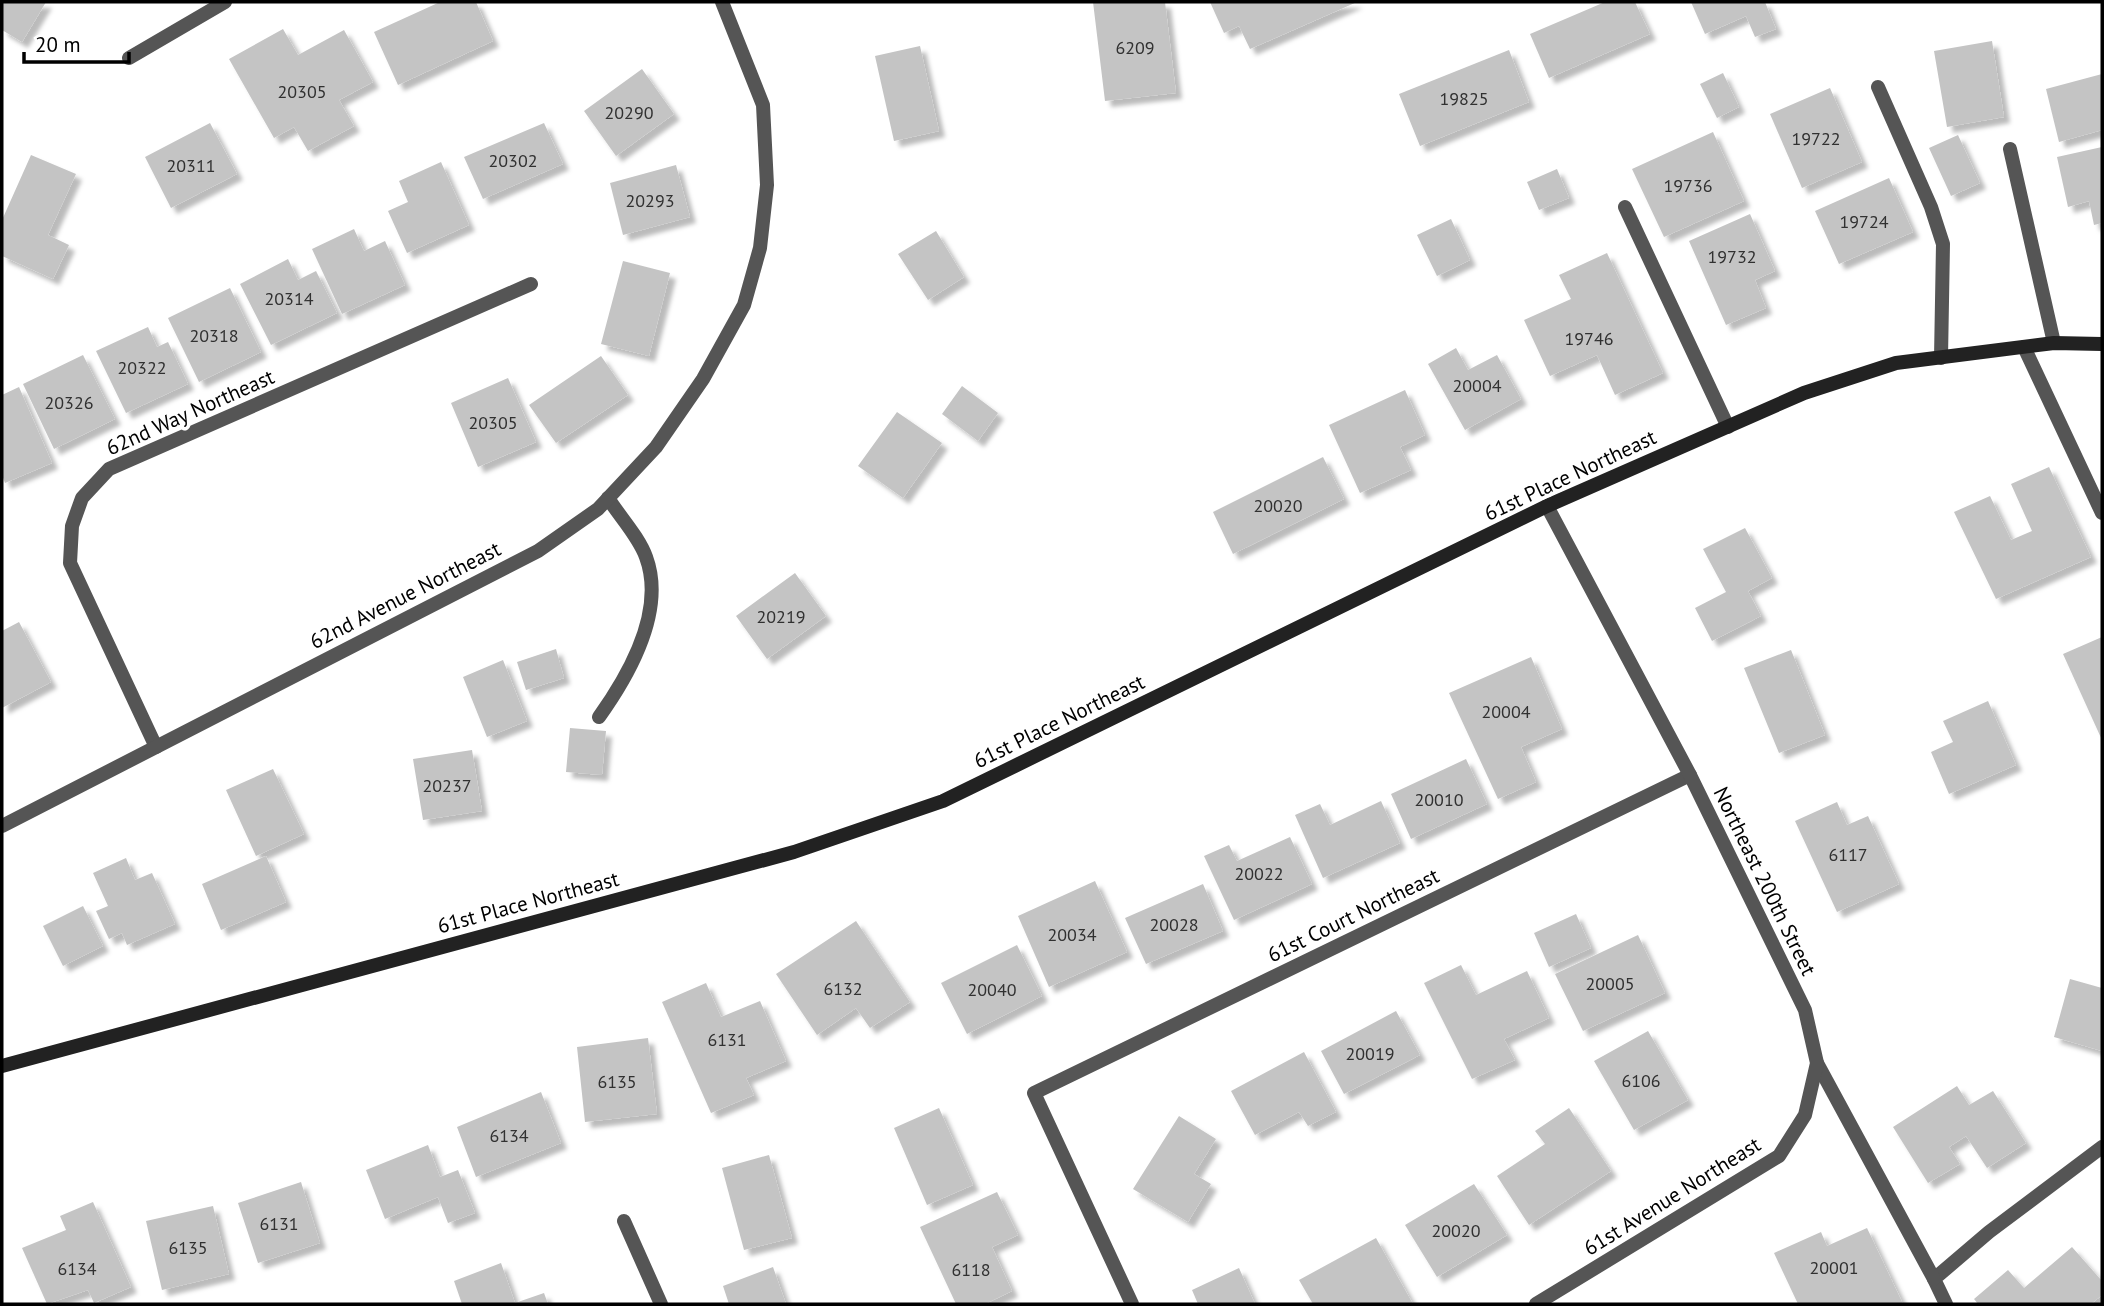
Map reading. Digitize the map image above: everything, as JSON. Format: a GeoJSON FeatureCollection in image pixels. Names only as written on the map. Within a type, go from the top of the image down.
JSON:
{"type":"FeatureCollection","features":[{"type":"Feature","properties":{"kind":"main road","name":"61st Place Northeast"},"geometry":{"type":"LineString","coordinates":[[2,1066],[794,852],[943,802],[1547,506],[1823,387],[1896,363],[2054,343],[2102,344]]}},
{"type":"Feature","properties":{"kind":"street"},"geometry":{"type":"LineString","coordinates":[[129,58],[225,2]]}},
{"type":"Feature","properties":{"kind":"street","name":"62nd Avenue Northeast"},"geometry":{"type":"LineString","coordinates":[[2,826],[538,551],[598,509],[656,447],[703,379],[744,305],[760,248],[767,185],[763,105],[722,2]]}},
{"type":"Feature","properties":{"kind":"street"},"geometry":{"type":"LineString","coordinates":[[1878,86],[1931,207],[1943,244],[1941,358]]}},
{"type":"Feature","properties":{"kind":"street"},"geometry":{"type":"LineString","coordinates":[[2010,149],[2054,343]]}},
{"type":"Feature","properties":{"kind":"street"},"geometry":{"type":"LineString","coordinates":[[1625,207],[1728,426]]}},
{"type":"Feature","properties":{"kind":"street","name":"62nd Way Northeast"},"geometry":{"type":"LineString","coordinates":[[156,747],[70,563],[72,526],[82,498],[109,469],[531,284]]}},
{"type":"Feature","properties":{"kind":"street"},"geometry":{"type":"LineString","coordinates":[[2024,347],[2102,513]]}},
{"type":"Feature","properties":{"kind":"street"},"geometry":{"type":"LineString","coordinates":[[599,717],[624,682],[641,639],[653,586],[646,555],[608,498]]}},
{"type":"Feature","properties":{"kind":"street","name":"Northeast 200th Street"},"geometry":{"type":"LineString","coordinates":[[1547,506],[1689,775],[1805,1010],[1817,1063],[1946,1304]]}},
{"type":"Feature","properties":{"kind":"street","name":"61st Court Northeast"},"geometry":{"type":"LineString","coordinates":[[1132,1304],[1034,1093],[1689,775]]}},
{"type":"Feature","properties":{"kind":"street","name":"61st Avenue Northeast"},"geometry":{"type":"LineString","coordinates":[[1536,1304],[1779,1156],[1805,1115],[1817,1063]]}},
{"type":"Feature","properties":{"kind":"street"},"geometry":{"type":"LineString","coordinates":[[1934,1279],[1989,1232],[2102,1147]]}},
{"type":"Feature","properties":{"kind":"street"},"geometry":{"type":"LineString","coordinates":[[624,1221],[660,1304]]}},
{"type":"Feature","properties":{"kind":"building"},"geometry":{"type":"Polygon","coordinates":[[[2,2],[46,2],[22,42],[2,30],[2,2]]]}},
{"type":"Feature","properties":{"kind":"building"},"geometry":{"type":"Polygon","coordinates":[[[440,2],[476,2],[493,41],[398,85],[374,32],[440,2]]]}},
{"type":"Feature","properties":{"kind":"building"},"geometry":{"type":"Polygon","coordinates":[[[1093,2],[1165,2],[1176,93],[1105,101],[1093,2]]]}},
{"type":"Feature","properties":{"kind":"building"},"geometry":{"type":"Polygon","coordinates":[[[1210,2],[1357,2],[1250,49],[1239,26],[1224,33],[1210,2]]]}},
{"type":"Feature","properties":{"kind":"building"},"geometry":{"type":"Polygon","coordinates":[[[1605,2],[1635,2],[1650,34],[1549,78],[1530,34],[1605,2]]]}},
{"type":"Feature","properties":{"kind":"building"},"geometry":{"type":"Polygon","coordinates":[[[1691,2],[1765,2],[1776,29],[1755,37],[1746,16],[1705,34],[1691,2]]]}},
{"type":"Feature","properties":{"kind":"building"},"geometry":{"type":"Polygon","coordinates":[[[283,29],[298,55],[344,30],[373,82],[339,100],[354,126],[308,151],[294,127],[274,138],[229,59],[283,29]]]}},
{"type":"Feature","properties":{"kind":"building"},"geometry":{"type":"Polygon","coordinates":[[[1992,41],[2004,117],[1947,127],[1934,51],[1992,41]]]}},
{"type":"Feature","properties":{"kind":"building"},"geometry":{"type":"Polygon","coordinates":[[[920,46],[939,131],[894,141],[875,56],[920,46]]]}},
{"type":"Feature","properties":{"kind":"building"},"geometry":{"type":"Polygon","coordinates":[[[1509,50],[1529,102],[1420,146],[1399,94],[1509,50]]]}},
{"type":"Feature","properties":{"kind":"building"},"geometry":{"type":"Polygon","coordinates":[[[642,69],[674,114],[616,156],[584,111],[642,69]]]}},
{"type":"Feature","properties":{"kind":"building"},"geometry":{"type":"Polygon","coordinates":[[[1723,73],[1739,107],[1717,118],[1700,84],[1723,73]]]}},
{"type":"Feature","properties":{"kind":"building"},"geometry":{"type":"Polygon","coordinates":[[[2102,74],[2102,130],[2059,142],[2046,89],[2102,74]]]}},
{"type":"Feature","properties":{"kind":"building"},"geometry":{"type":"Polygon","coordinates":[[[1830,88],[1862,162],[1802,188],[1770,114],[1830,88]]]}},
{"type":"Feature","properties":{"kind":"building"},"geometry":{"type":"Polygon","coordinates":[[[210,123],[237,174],[171,208],[145,157],[210,123]]]}},
{"type":"Feature","properties":{"kind":"building"},"geometry":{"type":"Polygon","coordinates":[[[544,123],[563,164],[483,199],[464,157],[544,123]]]}},
{"type":"Feature","properties":{"kind":"building"},"geometry":{"type":"Polygon","coordinates":[[[1713,132],[1744,201],[1664,237],[1632,169],[1713,132]]]}},
{"type":"Feature","properties":{"kind":"building"},"geometry":{"type":"Polygon","coordinates":[[[1958,135],[1980,183],[1951,196],[1929,148],[1958,135]]]}},
{"type":"Feature","properties":{"kind":"building"},"geometry":{"type":"Polygon","coordinates":[[[2102,147],[2102,223],[2094,225],[2089,201],[2068,207],[2057,157],[2102,147]]]}},
{"type":"Feature","properties":{"kind":"building"},"geometry":{"type":"Polygon","coordinates":[[[31,155],[76,174],[48,235],[69,245],[53,279],[2,256],[2,220],[31,155]]]}},
{"type":"Feature","properties":{"kind":"building"},"geometry":{"type":"Polygon","coordinates":[[[441,162],[469,225],[407,253],[388,211],[408,202],[399,181],[441,162]]]}},
{"type":"Feature","properties":{"kind":"building"},"geometry":{"type":"Polygon","coordinates":[[[676,165],[690,217],[623,235],[610,183],[676,165]]]}},
{"type":"Feature","properties":{"kind":"building"},"geometry":{"type":"Polygon","coordinates":[[[1557,169],[1569,198],[1539,210],[1527,182],[1557,169]]]}},
{"type":"Feature","properties":{"kind":"building"},"geometry":{"type":"Polygon","coordinates":[[[1889,178],[1913,232],[1839,264],[1815,211],[1889,178]]]}},
{"type":"Feature","properties":{"kind":"building"},"geometry":{"type":"Polygon","coordinates":[[[1750,214],[1775,271],[1755,280],[1766,308],[1726,325],[1689,241],[1750,214]]]}},
{"type":"Feature","properties":{"kind":"building"},"geometry":{"type":"Polygon","coordinates":[[[1451,219],[1470,260],[1437,276],[1417,235],[1451,219]]]}},
{"type":"Feature","properties":{"kind":"building"},"geometry":{"type":"Polygon","coordinates":[[[354,229],[364,251],[385,241],[405,285],[342,314],[312,249],[354,229]]]}},
{"type":"Feature","properties":{"kind":"building"},"geometry":{"type":"Polygon","coordinates":[[[936,231],[964,277],[928,300],[898,254],[936,231]]]}},
{"type":"Feature","properties":{"kind":"building"},"geometry":{"type":"Polygon","coordinates":[[[1607,253],[1663,373],[1615,395],[1597,355],[1550,376],[1524,320],[1571,299],[1559,275],[1607,253]]]}},
{"type":"Feature","properties":{"kind":"building"},"geometry":{"type":"Polygon","coordinates":[[[288,259],[298,280],[316,271],[337,313],[271,345],[240,284],[288,259]]]}},
{"type":"Feature","properties":{"kind":"building"},"geometry":{"type":"Polygon","coordinates":[[[623,261],[670,273],[649,356],[601,344],[623,261]]]}},
{"type":"Feature","properties":{"kind":"building"},"geometry":{"type":"Polygon","coordinates":[[[230,288],[261,352],[199,382],[168,318],[230,288]]]}},
{"type":"Feature","properties":{"kind":"building"},"geometry":{"type":"Polygon","coordinates":[[[148,327],[157,347],[168,342],[188,384],[126,413],[96,351],[148,327]]]}},
{"type":"Feature","properties":{"kind":"building"},"geometry":{"type":"Polygon","coordinates":[[[1456,348],[1468,370],[1497,355],[1521,399],[1465,430],[1428,364],[1456,348]]]}},
{"type":"Feature","properties":{"kind":"building"},"geometry":{"type":"Polygon","coordinates":[[[83,355],[115,419],[54,449],[23,384],[83,355]]]}},
{"type":"Feature","properties":{"kind":"building"},"geometry":{"type":"Polygon","coordinates":[[[601,356],[628,395],[556,443],[529,405],[601,356]]]}},
{"type":"Feature","properties":{"kind":"building"},"geometry":{"type":"Polygon","coordinates":[[[508,378],[536,442],[478,467],[451,403],[508,378]]]}},
{"type":"Feature","properties":{"kind":"building"},"geometry":{"type":"Polygon","coordinates":[[[962,386],[998,413],[978,441],[942,414],[962,386]]]}},
{"type":"Feature","properties":{"kind":"building"},"geometry":{"type":"Polygon","coordinates":[[[19,387],[52,463],[5,483],[2,475],[2,395],[19,387]]]}},
{"type":"Feature","properties":{"kind":"building"},"geometry":{"type":"Polygon","coordinates":[[[1405,390],[1425,435],[1400,447],[1411,470],[1360,493],[1329,425],[1405,390]]]}},
{"type":"Feature","properties":{"kind":"building"},"geometry":{"type":"Polygon","coordinates":[[[897,412],[942,443],[903,498],[858,466],[897,412]]]}},
{"type":"Feature","properties":{"kind":"building"},"geometry":{"type":"Polygon","coordinates":[[[1323,457],[1344,499],[1233,554],[1213,512],[1323,457]]]}},
{"type":"Feature","properties":{"kind":"building"},"geometry":{"type":"Polygon","coordinates":[[[2049,467],[2091,557],[1996,599],[1954,512],[1990,496],[2011,540],[2032,531],[2011,484],[2049,467]]]}},
{"type":"Feature","properties":{"kind":"building"},"geometry":{"type":"Polygon","coordinates":[[[1745,528],[1772,578],[1748,591],[1761,616],[1712,641],[1695,608],[1726,592],[1703,549],[1745,528]]]}},
{"type":"Feature","properties":{"kind":"building"},"geometry":{"type":"Polygon","coordinates":[[[795,573],[826,616],[767,659],[736,616],[795,573]]]}},
{"type":"Feature","properties":{"kind":"building"},"geometry":{"type":"Polygon","coordinates":[[[19,622],[51,682],[2,708],[2,631],[19,622]]]}},
{"type":"Feature","properties":{"kind":"building"},"geometry":{"type":"Polygon","coordinates":[[[2102,637],[2102,740],[2063,654],[2102,637]]]}},
{"type":"Feature","properties":{"kind":"building"},"geometry":{"type":"Polygon","coordinates":[[[556,649],[564,678],[526,690],[517,662],[556,649]]]}},
{"type":"Feature","properties":{"kind":"building"},"geometry":{"type":"Polygon","coordinates":[[[1791,650],[1825,735],[1779,753],[1744,668],[1791,650]]]}},
{"type":"Feature","properties":{"kind":"building"},"geometry":{"type":"Polygon","coordinates":[[[1531,657],[1562,729],[1521,747],[1536,782],[1498,799],[1449,693],[1531,657]]]}},
{"type":"Feature","properties":{"kind":"building"},"geometry":{"type":"Polygon","coordinates":[[[503,660],[527,721],[487,737],[463,677],[503,660]]]}},
{"type":"Feature","properties":{"kind":"building"},"geometry":{"type":"Polygon","coordinates":[[[1988,701],[2016,765],[1949,794],[1931,752],[1953,742],[1943,721],[1988,701]]]}},
{"type":"Feature","properties":{"kind":"building"},"geometry":{"type":"Polygon","coordinates":[[[570,728],[606,731],[602,775],[566,772],[570,728]]]}},
{"type":"Feature","properties":{"kind":"building"},"geometry":{"type":"Polygon","coordinates":[[[472,750],[482,811],[423,820],[413,759],[472,750]]]}},
{"type":"Feature","properties":{"kind":"building"},"geometry":{"type":"Polygon","coordinates":[[[1466,759],[1487,804],[1411,839],[1391,794],[1466,759]]]}},
{"type":"Feature","properties":{"kind":"building"},"geometry":{"type":"Polygon","coordinates":[[[273,769],[304,834],[256,856],[226,790],[273,769]]]}},
{"type":"Feature","properties":{"kind":"building"},"geometry":{"type":"Polygon","coordinates":[[[1381,801],[1400,843],[1323,878],[1295,815],[1320,804],[1330,825],[1381,801]]]}},
{"type":"Feature","properties":{"kind":"building"},"geometry":{"type":"Polygon","coordinates":[[[1837,802],[1847,825],[1868,816],[1899,884],[1837,912],[1795,821],[1837,802]]]}},
{"type":"Feature","properties":{"kind":"building"},"geometry":{"type":"Polygon","coordinates":[[[1290,837],[1312,884],[1234,920],[1204,856],[1229,845],[1237,861],[1290,837]]]}},
{"type":"Feature","properties":{"kind":"building"},"geometry":{"type":"Polygon","coordinates":[[[266,856],[286,902],[221,930],[202,884],[266,856]]]}},
{"type":"Feature","properties":{"kind":"building"},"geometry":{"type":"Polygon","coordinates":[[[126,858],[135,880],[152,873],[175,924],[127,945],[122,933],[109,939],[96,911],[108,906],[93,873],[126,858]]]}},
{"type":"Feature","properties":{"kind":"building"},"geometry":{"type":"Polygon","coordinates":[[[1095,881],[1127,952],[1049,987],[1018,916],[1095,881]]]}},
{"type":"Feature","properties":{"kind":"building"},"geometry":{"type":"Polygon","coordinates":[[[1203,884],[1223,931],[1146,964],[1125,918],[1203,884]]]}},
{"type":"Feature","properties":{"kind":"building"},"geometry":{"type":"Polygon","coordinates":[[[83,906],[103,946],[63,966],[43,926],[83,906]]]}},
{"type":"Feature","properties":{"kind":"building"},"geometry":{"type":"Polygon","coordinates":[[[1576,914],[1591,948],[1549,967],[1534,933],[1576,914]]]}},
{"type":"Feature","properties":{"kind":"building"},"geometry":{"type":"Polygon","coordinates":[[[856,921],[910,1002],[870,1028],[856,1008],[817,1035],[776,974],[856,921]]]}},
{"type":"Feature","properties":{"kind":"building"},"geometry":{"type":"Polygon","coordinates":[[[1638,935],[1665,993],[1583,1031],[1555,974],[1638,935]]]}},
{"type":"Feature","properties":{"kind":"building"},"geometry":{"type":"Polygon","coordinates":[[[1017,945],[1042,996],[967,1034],[941,983],[1017,945]]]}},
{"type":"Feature","properties":{"kind":"building"},"geometry":{"type":"Polygon","coordinates":[[[1461,965],[1476,995],[1527,971],[1549,1018],[1504,1039],[1515,1060],[1472,1079],[1424,983],[1461,965]]]}},
{"type":"Feature","properties":{"kind":"building"},"geometry":{"type":"Polygon","coordinates":[[[2070,979],[2102,988],[2102,1051],[2054,1037],[2070,979]]]}},
{"type":"Feature","properties":{"kind":"building"},"geometry":{"type":"Polygon","coordinates":[[[706,983],[721,1017],[760,1001],[786,1061],[746,1078],[754,1095],[711,1113],[662,1002],[706,983]]]}},
{"type":"Feature","properties":{"kind":"building"},"geometry":{"type":"Polygon","coordinates":[[[1396,1011],[1420,1055],[1344,1094],[1321,1051],[1396,1011]]]}},
{"type":"Feature","properties":{"kind":"building"},"geometry":{"type":"Polygon","coordinates":[[[1648,1031],[1688,1100],[1634,1130],[1594,1061],[1648,1031]]]}},
{"type":"Feature","properties":{"kind":"building"},"geometry":{"type":"Polygon","coordinates":[[[648,1038],[657,1114],[585,1122],[577,1047],[648,1038]]]}},
{"type":"Feature","properties":{"kind":"building"},"geometry":{"type":"Polygon","coordinates":[[[1304,1052],[1336,1112],[1308,1126],[1299,1112],[1255,1135],[1231,1091],[1304,1052]]]}},
{"type":"Feature","properties":{"kind":"building"},"geometry":{"type":"Polygon","coordinates":[[[1957,1086],[1969,1105],[1993,1091],[2026,1143],[1987,1168],[1966,1136],[1949,1147],[1960,1164],[1928,1183],[1893,1127],[1957,1086]]]}},
{"type":"Feature","properties":{"kind":"building"},"geometry":{"type":"Polygon","coordinates":[[[541,1092],[561,1143],[476,1177],[457,1127],[541,1092]]]}},
{"type":"Feature","properties":{"kind":"building"},"geometry":{"type":"Polygon","coordinates":[[[939,1108],[973,1185],[927,1205],[894,1128],[939,1108]]]}},
{"type":"Feature","properties":{"kind":"building"},"geometry":{"type":"Polygon","coordinates":[[[1569,1108],[1611,1171],[1529,1225],[1497,1176],[1545,1144],[1535,1131],[1569,1108]]]}},
{"type":"Feature","properties":{"kind":"building"},"geometry":{"type":"Polygon","coordinates":[[[1179,1116],[1216,1139],[1194,1174],[1211,1184],[1188,1222],[1133,1189],[1179,1116]]]}},
{"type":"Feature","properties":{"kind":"building"},"geometry":{"type":"Polygon","coordinates":[[[428,1145],[440,1177],[458,1170],[475,1213],[448,1223],[438,1197],[385,1219],[366,1170],[428,1145]]]}},
{"type":"Feature","properties":{"kind":"building"},"geometry":{"type":"Polygon","coordinates":[[[769,1155],[792,1238],[744,1250],[722,1168],[769,1155]]]}},
{"type":"Feature","properties":{"kind":"building"},"geometry":{"type":"Polygon","coordinates":[[[301,1182],[320,1243],[258,1263],[238,1203],[301,1182]]]}},
{"type":"Feature","properties":{"kind":"building"},"geometry":{"type":"Polygon","coordinates":[[[1474,1184],[1507,1235],[1437,1277],[1405,1225],[1474,1184]]]}},
{"type":"Feature","properties":{"kind":"building"},"geometry":{"type":"Polygon","coordinates":[[[997,1192],[1018,1235],[992,1247],[1012,1291],[985,1304],[956,1304],[920,1227],[997,1192]]]}},
{"type":"Feature","properties":{"kind":"building"},"geometry":{"type":"Polygon","coordinates":[[[93,1202],[131,1287],[94,1303],[88,1290],[47,1304],[22,1248],[66,1230],[60,1216],[93,1202]]]}},
{"type":"Feature","properties":{"kind":"building"},"geometry":{"type":"Polygon","coordinates":[[[213,1206],[229,1274],[162,1290],[146,1221],[213,1206]]]}},
{"type":"Feature","properties":{"kind":"building"},"geometry":{"type":"Polygon","coordinates":[[[1867,1228],[1903,1304],[1798,1304],[1774,1253],[1821,1232],[1827,1246],[1867,1228]]]}},
{"type":"Feature","properties":{"kind":"building"},"geometry":{"type":"Polygon","coordinates":[[[1376,1238],[1413,1304],[1313,1304],[1299,1280],[1376,1238]]]}},
{"type":"Feature","properties":{"kind":"building"},"geometry":{"type":"Polygon","coordinates":[[[2072,1247],[2102,1281],[2102,1295],[2091,1304],[1978,1304],[1974,1299],[2008,1270],[2024,1288],[2072,1247]]]}},
{"type":"Feature","properties":{"kind":"building"},"geometry":{"type":"Polygon","coordinates":[[[501,1263],[515,1303],[544,1293],[548,1304],[462,1304],[454,1281],[501,1263]]]}},
{"type":"Feature","properties":{"kind":"building"},"geometry":{"type":"Polygon","coordinates":[[[773,1267],[786,1304],[729,1304],[723,1286],[773,1267]]]}},
{"type":"Feature","properties":{"kind":"building"},"geometry":{"type":"Polygon","coordinates":[[[1239,1268],[1255,1304],[1198,1304],[1192,1290],[1239,1268]]]}}]}
